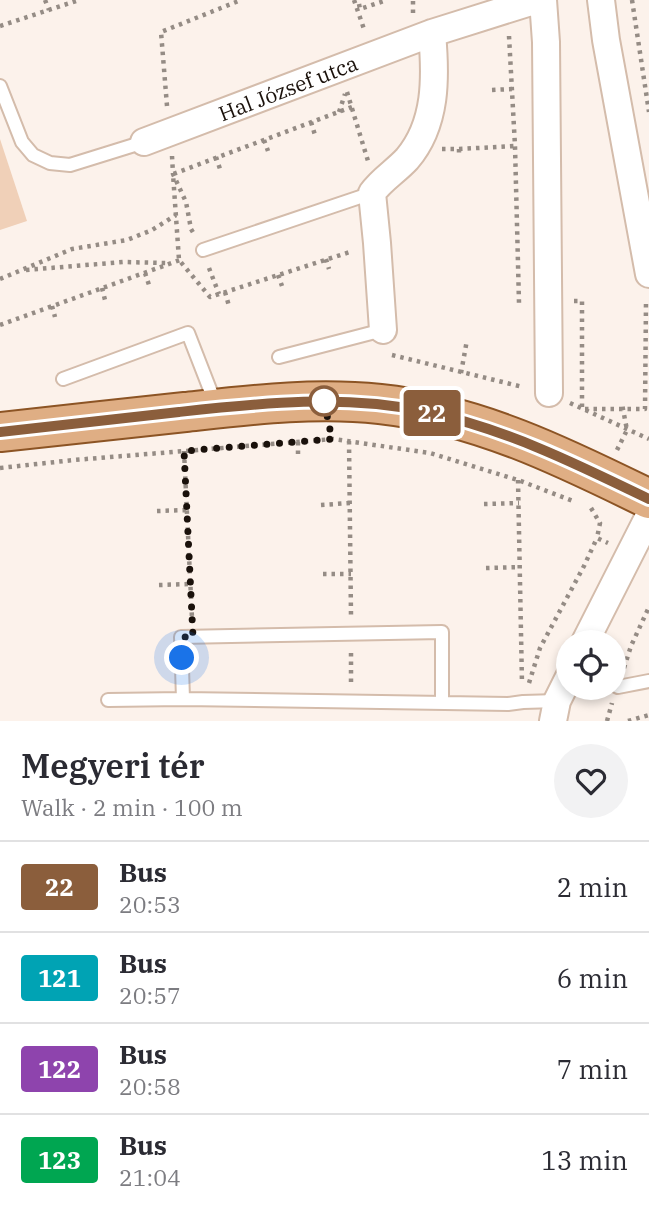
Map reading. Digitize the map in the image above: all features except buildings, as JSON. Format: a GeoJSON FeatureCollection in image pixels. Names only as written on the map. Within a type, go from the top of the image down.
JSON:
{"type":"FeatureCollection","features":[{"type":"Feature","properties":{"kind":"main road"},"geometry":{"type":"LineString","coordinates":[[0,432],[298,401],[382,404],[428,412],[491,429],[550,451],[649,499]]}},
{"type":"Feature","properties":{"kind":"street","name":"Hal József utca"},"geometry":{"type":"LineString","coordinates":[[144,142],[432,33],[537,0]]}},
{"type":"Feature","properties":{"kind":"street"},"geometry":{"type":"LineString","coordinates":[[543,0],[546,42],[549,393]]}},
{"type":"Feature","properties":{"kind":"street"},"geometry":{"type":"LineString","coordinates":[[601,0],[608,53],[649,274]]}},
{"type":"Feature","properties":{"kind":"street"},"geometry":{"type":"LineString","coordinates":[[383,330],[374,190],[397,170],[418,145],[430,114],[435,69],[432,33]]}},
{"type":"Feature","properties":{"kind":"street"},"geometry":{"type":"LineString","coordinates":[[591,630],[649,516]]}},
{"type":"Feature","properties":{"kind":"lane"},"geometry":{"type":"LineString","coordinates":[[0,87],[22,142],[33,155],[50,163],[71,165],[144,142]]}},
{"type":"Feature","properties":{"kind":"lane"},"geometry":{"type":"LineString","coordinates":[[197,253],[374,190]]}},
{"type":"Feature","properties":{"kind":"lane"},"geometry":{"type":"LineString","coordinates":[[279,357],[383,330]]}},
{"type":"Feature","properties":{"kind":"lane"},"geometry":{"type":"LineString","coordinates":[[63,379],[188,334],[218,408]]}},
{"type":"Feature","properties":{"kind":"lane"},"geometry":{"type":"LineString","coordinates":[[183,699],[181,637],[442,632],[442,702]]}},
{"type":"Feature","properties":{"kind":"lane"},"geometry":{"type":"LineString","coordinates":[[626,685],[649,681]]}},
{"type":"Feature","properties":{"kind":"lane"},"geometry":{"type":"LineString","coordinates":[[108,700],[523,702],[555,711]]}},
{"type":"Feature","properties":{"kind":"path"},"geometry":{"type":"LineString","coordinates":[[45,0],[49,10]]}},
{"type":"Feature","properties":{"kind":"path"},"geometry":{"type":"LineString","coordinates":[[0,26],[79,0]]}},
{"type":"Feature","properties":{"kind":"path"},"geometry":{"type":"LineString","coordinates":[[177,185],[173,174],[161,32],[241,0],[243,8]]}},
{"type":"Feature","properties":{"kind":"path"},"geometry":{"type":"LineString","coordinates":[[356,0],[360,9],[387,0]]}},
{"type":"Feature","properties":{"kind":"path"},"geometry":{"type":"LineString","coordinates":[[356,0],[374,55]]}},
{"type":"Feature","properties":{"kind":"path"},"geometry":{"type":"LineString","coordinates":[[632,0],[649,112]]}},
{"type":"Feature","properties":{"kind":"path"},"geometry":{"type":"LineString","coordinates":[[508,9],[519,304]]}},
{"type":"Feature","properties":{"kind":"path"},"geometry":{"type":"LineString","coordinates":[[203,16],[206,23]]}},
{"type":"Feature","properties":{"kind":"path"},"geometry":{"type":"LineString","coordinates":[[492,90],[512,89]]}},
{"type":"Feature","properties":{"kind":"path"},"geometry":{"type":"LineString","coordinates":[[339,112],[346,90],[374,190]]}},
{"type":"Feature","properties":{"kind":"path"},"geometry":{"type":"LineString","coordinates":[[173,174],[352,107]]}},
{"type":"Feature","properties":{"kind":"path"},"geometry":{"type":"LineString","coordinates":[[311,122],[315,135]]}},
{"type":"Feature","properties":{"kind":"path"},"geometry":{"type":"LineString","coordinates":[[264,140],[268,151]]}},
{"type":"Feature","properties":{"kind":"path"},"geometry":{"type":"LineString","coordinates":[[459,149],[515,146]]}},
{"type":"Feature","properties":{"kind":"path"},"geometry":{"type":"LineString","coordinates":[[216,158],[220,169]]}},
{"type":"Feature","properties":{"kind":"path"},"geometry":{"type":"LineString","coordinates":[[0,279],[72,248],[127,240],[152,230],[176,215]]}},
{"type":"Feature","properties":{"kind":"path"},"geometry":{"type":"LineString","coordinates":[[509,249],[518,249]]}},
{"type":"Feature","properties":{"kind":"path"},"geometry":{"type":"LineString","coordinates":[[0,325],[197,253]]}},
{"type":"Feature","properties":{"kind":"path"},"geometry":{"type":"LineString","coordinates":[[326,260],[329,269]]}},
{"type":"Feature","properties":{"kind":"path"},"geometry":{"type":"LineString","coordinates":[[21,270],[123,262],[171,263]]}},
{"type":"Feature","properties":{"kind":"path"},"geometry":{"type":"LineString","coordinates":[[145,273],[149,285]]}},
{"type":"Feature","properties":{"kind":"path"},"geometry":{"type":"LineString","coordinates":[[278,275],[282,286]]}},
{"type":"Feature","properties":{"kind":"path"},"geometry":{"type":"LineString","coordinates":[[102,288],[105,300]]}},
{"type":"Feature","properties":{"kind":"path"},"geometry":{"type":"LineString","coordinates":[[225,292],[229,306]]}},
{"type":"Feature","properties":{"kind":"path"},"geometry":{"type":"LineString","coordinates":[[548,302],[582,301],[582,409],[645,409],[646,302],[649,302]]}},
{"type":"Feature","properties":{"kind":"path"},"geometry":{"type":"LineString","coordinates":[[52,306],[55,317]]}},
{"type":"Feature","properties":{"kind":"path"},"geometry":{"type":"LineString","coordinates":[[461,373],[467,340]]}},
{"type":"Feature","properties":{"kind":"path"},"geometry":{"type":"LineString","coordinates":[[622,407],[627,430]]}},
{"type":"Feature","properties":{"kind":"path"},"geometry":{"type":"LineString","coordinates":[[0,468],[332,439],[430,453],[519,480],[579,503]]}},
{"type":"Feature","properties":{"kind":"path"},"geometry":{"type":"LineString","coordinates":[[349,441],[351,701]]}},
{"type":"Feature","properties":{"kind":"path"},"geometry":{"type":"LineString","coordinates":[[298,442],[298,457]]}},
{"type":"Feature","properties":{"kind":"path"},"geometry":{"type":"LineString","coordinates":[[184,451],[193,637]]}},
{"type":"Feature","properties":{"kind":"path"},"geometry":{"type":"LineString","coordinates":[[519,480],[523,702]]}},
{"type":"Feature","properties":{"kind":"path"},"geometry":{"type":"LineString","coordinates":[[321,505],[350,503]]}},
{"type":"Feature","properties":{"kind":"path"},"geometry":{"type":"LineString","coordinates":[[484,504],[519,503]]}},
{"type":"Feature","properties":{"kind":"path"},"geometry":{"type":"LineString","coordinates":[[523,702],[540,648],[597,538],[600,523],[591,508]]}},
{"type":"Feature","properties":{"kind":"path"},"geometry":{"type":"LineString","coordinates":[[157,511],[187,510]]}},
{"type":"Feature","properties":{"kind":"path"},"geometry":{"type":"LineString","coordinates":[[597,538],[629,555]]}},
{"type":"Feature","properties":{"kind":"path"},"geometry":{"type":"LineString","coordinates":[[486,568],[520,567]]}},
{"type":"Feature","properties":{"kind":"path"},"geometry":{"type":"LineString","coordinates":[[323,574],[351,574]]}},
{"type":"Feature","properties":{"kind":"path"},"geometry":{"type":"LineString","coordinates":[[159,585],[190,584]]}},
{"type":"Feature","properties":{"kind":"path"},"geometry":{"type":"LineString","coordinates":[[627,721],[649,715]]}},
{"type":"Feature","properties":{"kind":"shaded area"},"geometry":{"type":"Polygon","coordinates":[[[0,139],[27,221],[0,230],[0,139]]]}},
{"type":"Feature","properties":{"kind":"bus line","name":"22"},"geometry":{"type":"LineString","coordinates":[[0,432],[298,401],[382,404],[428,412],[491,429],[550,451],[649,499]]}},
{"type":"Feature","properties":{"kind":"route"},"geometry":{"type":"LineString","coordinates":[[182,658],[181,637],[193,637],[184,451],[332,439],[324,401]]}}]}
